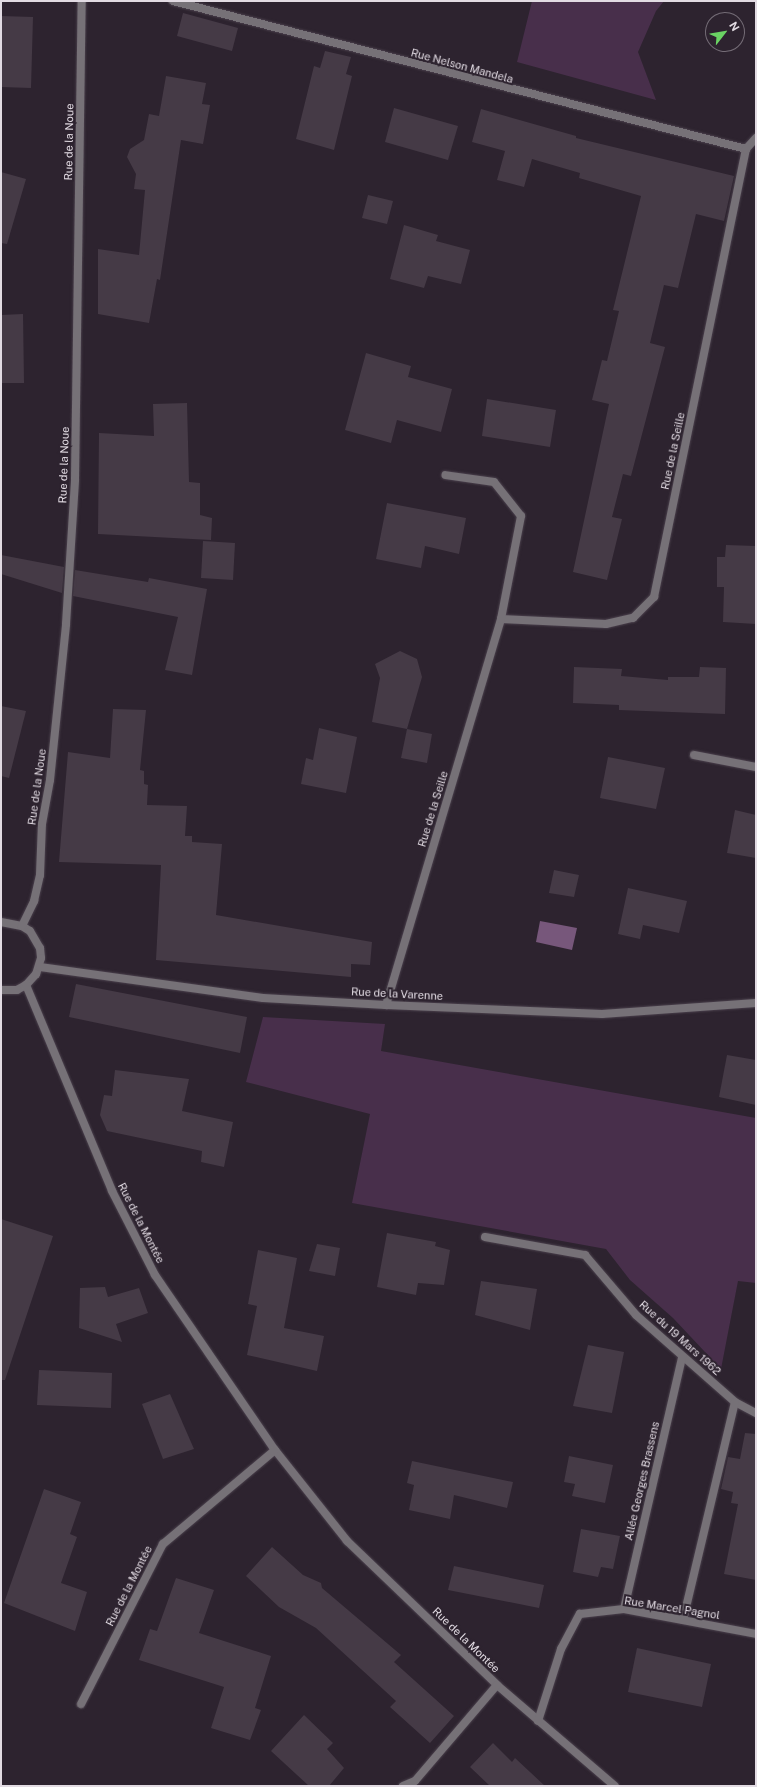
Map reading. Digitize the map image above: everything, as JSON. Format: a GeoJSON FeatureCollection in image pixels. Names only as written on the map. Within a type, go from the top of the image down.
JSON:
{"type":"FeatureCollection","features":[{"type":"Feature","properties":{"kind":"street","name":"Rue de la Noue"},"geometry":{"type":"LineString","coordinates":[[22,926],[34,901],[40,875],[42,824],[50,780],[66,624],[75,487],[82,1]]}},
{"type":"Feature","properties":{"kind":"street","name":"Rue Nelson Mandela"},"geometry":{"type":"LineString","coordinates":[[173,1],[746,149]]}},
{"type":"Feature","properties":{"kind":"street"},"geometry":{"type":"LineString","coordinates":[[746,149],[756,138]]}},
{"type":"Feature","properties":{"kind":"street","name":"Rue de la Seille"},"geometry":{"type":"LineString","coordinates":[[501,619],[606,624],[633,618],[654,597],[746,149]]}},
{"type":"Feature","properties":{"kind":"street","name":"Rue de la Seille"},"geometry":{"type":"LineString","coordinates":[[386,1005],[501,619],[521,516],[494,482],[445,475]]}},
{"type":"Feature","properties":{"kind":"street"},"geometry":{"type":"LineString","coordinates":[[694,755],[756,767]]}},
{"type":"Feature","properties":{"kind":"street"},"geometry":{"type":"LineString","coordinates":[[1,922],[22,926],[36,939],[40,948],[40,967],[26,985],[17,990],[1,990]]}},
{"type":"Feature","properties":{"kind":"street","name":"Rue de la Varenne"},"geometry":{"type":"LineString","coordinates":[[40,967],[263,998],[386,1005],[602,1014],[756,1003]]}},
{"type":"Feature","properties":{"kind":"street","name":"Rue de la Montée"},"geometry":{"type":"LineString","coordinates":[[26,985],[112,1191],[155,1275],[275,1450],[347,1541],[497,1685],[615,1786]]}},
{"type":"Feature","properties":{"kind":"street","name":"Rue du 19 Mars 1962"},"geometry":{"type":"LineString","coordinates":[[485,1237],[585,1255],[636,1315],[735,1402],[756,1413]]}},
{"type":"Feature","properties":{"kind":"street","name":"Allée Georges Brassens"},"geometry":{"type":"LineString","coordinates":[[624,1609],[682,1356]]}},
{"type":"Feature","properties":{"kind":"street"},"geometry":{"type":"LineString","coordinates":[[683,1620],[735,1402]]}},
{"type":"Feature","properties":{"kind":"street","name":"Rue de la Montée"},"geometry":{"type":"LineString","coordinates":[[81,1704],[163,1544],[275,1450]]}},
{"type":"Feature","properties":{"kind":"street","name":"Rue Marcel Pagnol"},"geometry":{"type":"LineString","coordinates":[[538,1720],[561,1650],[580,1614],[624,1609],[756,1634]]}},
{"type":"Feature","properties":{"kind":"street","name":"Rue de la Montée"},"geometry":{"type":"LineString","coordinates":[[403,1786],[415,1781],[497,1685]]}},
{"type":"Feature","properties":{"kind":"shaded area"},"geometry":{"type":"Polygon","coordinates":[[[532,1],[664,1],[656,11],[638,52],[656,100],[517,62],[532,1]]]}},
{"type":"Feature","properties":{"kind":"shaded area"},"geometry":{"type":"Polygon","coordinates":[[[540,921],[577,928],[572,950],[536,942],[540,921]]]}},
{"type":"Feature","properties":{"kind":"shaded area"},"geometry":{"type":"Polygon","coordinates":[[[263,1017],[385,1024],[381,1051],[756,1118],[756,1283],[738,1281],[721,1369],[673,1318],[630,1280],[606,1249],[352,1203],[370,1114],[246,1082],[263,1017]]]}},
{"type":"Feature","properties":{"kind":"building"},"geometry":{"type":"Polygon","coordinates":[[[183,13],[238,28],[232,51],[177,36],[183,13]]]}},
{"type":"Feature","properties":{"kind":"building"},"geometry":{"type":"Polygon","coordinates":[[[1,16],[33,17],[31,88],[1,87],[1,16]]]}},
{"type":"Feature","properties":{"kind":"building"},"geometry":{"type":"Polygon","coordinates":[[[325,51],[351,57],[346,74],[352,76],[334,150],[296,139],[314,66],[320,68],[325,51]]]}},
{"type":"Feature","properties":{"kind":"building"},"geometry":{"type":"Polygon","coordinates":[[[166,76],[206,83],[202,104],[210,105],[203,144],[181,140],[160,280],[157,279],[149,323],[98,314],[98,249],[139,255],[145,190],[134,189],[136,174],[127,157],[130,149],[144,140],[149,114],[159,116],[166,76]]]}},
{"type":"Feature","properties":{"kind":"building"},"geometry":{"type":"Polygon","coordinates":[[[394,108],[458,126],[448,160],[385,142],[394,108]]]}},
{"type":"Feature","properties":{"kind":"building"},"geometry":{"type":"Polygon","coordinates":[[[481,109],[576,136],[576,138],[734,176],[724,221],[696,214],[678,288],[664,285],[650,343],[665,347],[631,476],[623,474],[612,517],[622,519],[607,580],[573,572],[609,404],[592,400],[602,360],[607,361],[619,311],[613,310],[641,196],[579,178],[580,173],[532,159],[524,187],[497,180],[505,151],[472,142],[481,109]]]}},
{"type":"Feature","properties":{"kind":"building"},"geometry":{"type":"Polygon","coordinates":[[[1,172],[26,179],[7,244],[1,243],[1,172]]]}},
{"type":"Feature","properties":{"kind":"building"},"geometry":{"type":"Polygon","coordinates":[[[368,195],[393,201],[387,224],[362,218],[368,195]]]}},
{"type":"Feature","properties":{"kind":"building"},"geometry":{"type":"Polygon","coordinates":[[[404,225],[438,235],[436,241],[470,250],[461,284],[428,276],[424,288],[390,279],[404,225]]]}},
{"type":"Feature","properties":{"kind":"building"},"geometry":{"type":"Polygon","coordinates":[[[23,314],[24,383],[1,383],[1,315],[23,314]]]}},
{"type":"Feature","properties":{"kind":"building"},"geometry":{"type":"Polygon","coordinates":[[[366,353],[411,366],[408,377],[452,389],[441,432],[397,420],[391,443],[345,430],[366,353]]]}},
{"type":"Feature","properties":{"kind":"building"},"geometry":{"type":"Polygon","coordinates":[[[487,399],[556,410],[550,447],[482,436],[487,399]]]}},
{"type":"Feature","properties":{"kind":"building"},"geometry":{"type":"Polygon","coordinates":[[[187,403],[189,482],[200,483],[200,515],[212,518],[211,540],[98,534],[99,433],[154,436],[153,404],[187,403]]]}},
{"type":"Feature","properties":{"kind":"building"},"geometry":{"type":"Polygon","coordinates":[[[387,503],[466,518],[459,554],[425,546],[421,568],[376,559],[387,503]]]}},
{"type":"Feature","properties":{"kind":"building"},"geometry":{"type":"Polygon","coordinates":[[[203,541],[235,543],[233,580],[201,578],[203,541]]]}},
{"type":"Feature","properties":{"kind":"building"},"geometry":{"type":"Polygon","coordinates":[[[726,545],[756,546],[756,624],[723,622],[724,587],[717,587],[717,557],[725,557],[726,545]]]}},
{"type":"Feature","properties":{"kind":"building"},"geometry":{"type":"Polygon","coordinates":[[[1,555],[64,567],[62,593],[1,574],[1,555]]]}},
{"type":"Feature","properties":{"kind":"building"},"geometry":{"type":"Polygon","coordinates":[[[75,570],[148,582],[149,578],[207,589],[192,675],[165,670],[178,617],[73,596],[75,570]]]}},
{"type":"Feature","properties":{"kind":"building"},"geometry":{"type":"Polygon","coordinates":[[[400,651],[417,659],[422,677],[407,729],[372,722],[380,678],[375,664],[400,651]]]}},
{"type":"Feature","properties":{"kind":"building"},"geometry":{"type":"Polygon","coordinates":[[[574,667],[622,669],[621,676],[668,680],[668,677],[699,677],[700,667],[726,668],[725,714],[619,710],[619,705],[573,703],[574,667]]]}},
{"type":"Feature","properties":{"kind":"building"},"geometry":{"type":"Polygon","coordinates":[[[1,706],[26,711],[9,778],[1,776],[1,706]]]}},
{"type":"Feature","properties":{"kind":"building"},"geometry":{"type":"Polygon","coordinates":[[[113,709],[146,710],[140,770],[144,771],[144,784],[148,785],[147,805],[187,806],[185,836],[192,836],[192,842],[222,844],[216,915],[372,942],[370,965],[351,964],[351,977],[156,960],[161,865],[59,862],[68,752],[110,758],[113,709]]]}},
{"type":"Feature","properties":{"kind":"building"},"geometry":{"type":"Polygon","coordinates":[[[319,728],[357,737],[346,793],[301,784],[306,758],[313,760],[319,728]]]}},
{"type":"Feature","properties":{"kind":"building"},"geometry":{"type":"Polygon","coordinates":[[[407,729],[432,734],[427,763],[401,758],[407,729]]]}},
{"type":"Feature","properties":{"kind":"building"},"geometry":{"type":"Polygon","coordinates":[[[608,757],[665,768],[656,809],[600,798],[608,757]]]}},
{"type":"Feature","properties":{"kind":"building"},"geometry":{"type":"Polygon","coordinates":[[[735,810],[756,815],[756,858],[727,853],[735,810]]]}},
{"type":"Feature","properties":{"kind":"building"},"geometry":{"type":"Polygon","coordinates":[[[554,870],[579,875],[574,897],[549,893],[554,870]]]}},
{"type":"Feature","properties":{"kind":"building"},"geometry":{"type":"Polygon","coordinates":[[[628,888],[687,901],[679,933],[643,925],[640,939],[618,934],[628,888]]]}},
{"type":"Feature","properties":{"kind":"building"},"geometry":{"type":"Polygon","coordinates":[[[76,984],[247,1017],[240,1053],[69,1017],[76,984]]]}},
{"type":"Feature","properties":{"kind":"building"},"geometry":{"type":"Polygon","coordinates":[[[727,1055],[756,1060],[756,1105],[719,1097],[727,1055]]]}},
{"type":"Feature","properties":{"kind":"building"},"geometry":{"type":"Polygon","coordinates":[[[115,1070],[189,1079],[182,1111],[233,1122],[224,1167],[201,1162],[202,1151],[107,1131],[100,1115],[104,1095],[112,1096],[115,1070]]]}},
{"type":"Feature","properties":{"kind":"building"},"geometry":{"type":"Polygon","coordinates":[[[1,1219],[53,1236],[5,1380],[1,1380],[1,1219]]]}},
{"type":"Feature","properties":{"kind":"building"},"geometry":{"type":"Polygon","coordinates":[[[387,1233],[436,1242],[435,1246],[450,1250],[444,1285],[418,1283],[416,1295],[377,1287],[387,1233]]]}},
{"type":"Feature","properties":{"kind":"building"},"geometry":{"type":"Polygon","coordinates":[[[317,1244],[340,1248],[335,1276],[309,1271],[317,1244]]]}},
{"type":"Feature","properties":{"kind":"building"},"geometry":{"type":"Polygon","coordinates":[[[258,1250],[297,1258],[284,1328],[324,1336],[317,1371],[247,1355],[257,1306],[248,1304],[258,1250]]]}},
{"type":"Feature","properties":{"kind":"building"},"geometry":{"type":"Polygon","coordinates":[[[481,1281],[537,1289],[530,1330],[475,1315],[481,1281]]]}},
{"type":"Feature","properties":{"kind":"building"},"geometry":{"type":"Polygon","coordinates":[[[105,1287],[108,1297],[139,1288],[148,1313],[116,1324],[122,1342],[79,1328],[80,1288],[105,1287]]]}},
{"type":"Feature","properties":{"kind":"building"},"geometry":{"type":"Polygon","coordinates":[[[588,1345],[624,1352],[612,1413],[573,1406],[588,1345]]]}},
{"type":"Feature","properties":{"kind":"building"},"geometry":{"type":"Polygon","coordinates":[[[39,1370],[112,1373],[111,1408],[37,1405],[39,1370]]]}},
{"type":"Feature","properties":{"kind":"building"},"geometry":{"type":"Polygon","coordinates":[[[170,1394],[194,1449],[163,1459],[142,1404],[170,1394]]]}},
{"type":"Feature","properties":{"kind":"building"},"geometry":{"type":"Polygon","coordinates":[[[745,1433],[756,1434],[756,1580],[724,1574],[738,1504],[731,1503],[733,1492],[721,1489],[728,1457],[740,1459],[745,1433]]]}},
{"type":"Feature","properties":{"kind":"building"},"geometry":{"type":"Polygon","coordinates":[[[569,1456],[613,1465],[605,1503],[572,1496],[575,1484],[564,1482],[569,1456]]]}},
{"type":"Feature","properties":{"kind":"building"},"geometry":{"type":"Polygon","coordinates":[[[412,1461],[513,1482],[507,1508],[454,1495],[450,1519],[409,1510],[414,1485],[407,1483],[412,1461]]]}},
{"type":"Feature","properties":{"kind":"building"},"geometry":{"type":"Polygon","coordinates":[[[44,1489],[81,1502],[70,1534],[77,1537],[61,1583],[87,1592],[75,1631],[4,1603],[44,1489]]]}},
{"type":"Feature","properties":{"kind":"building"},"geometry":{"type":"Polygon","coordinates":[[[581,1529],[620,1536],[613,1569],[601,1567],[598,1577],[573,1572],[581,1529]]]}},
{"type":"Feature","properties":{"kind":"building"},"geometry":{"type":"Polygon","coordinates":[[[272,1547],[303,1575],[321,1583],[322,1588],[401,1655],[394,1662],[454,1716],[430,1743],[390,1707],[396,1701],[316,1628],[279,1607],[246,1576],[272,1547]]]}},
{"type":"Feature","properties":{"kind":"building"},"geometry":{"type":"Polygon","coordinates":[[[454,1566],[544,1585],[539,1608],[448,1590],[454,1566]]]}},
{"type":"Feature","properties":{"kind":"building"},"geometry":{"type":"Polygon","coordinates":[[[176,1578],[214,1590],[199,1633],[271,1656],[255,1708],[261,1710],[250,1740],[211,1728],[224,1687],[139,1660],[150,1629],[157,1631],[176,1578]]]}},
{"type":"Feature","properties":{"kind":"building"},"geometry":{"type":"Polygon","coordinates":[[[637,1648],[711,1664],[702,1707],[628,1692],[637,1648]]]}},
{"type":"Feature","properties":{"kind":"building"},"geometry":{"type":"Polygon","coordinates":[[[304,1715],[333,1743],[327,1749],[344,1768],[329,1786],[309,1786],[271,1751],[304,1715]]]}},
{"type":"Feature","properties":{"kind":"building"},"geometry":{"type":"Polygon","coordinates":[[[493,1743],[512,1762],[515,1758],[545,1786],[490,1786],[470,1767],[493,1743]]]}}]}
